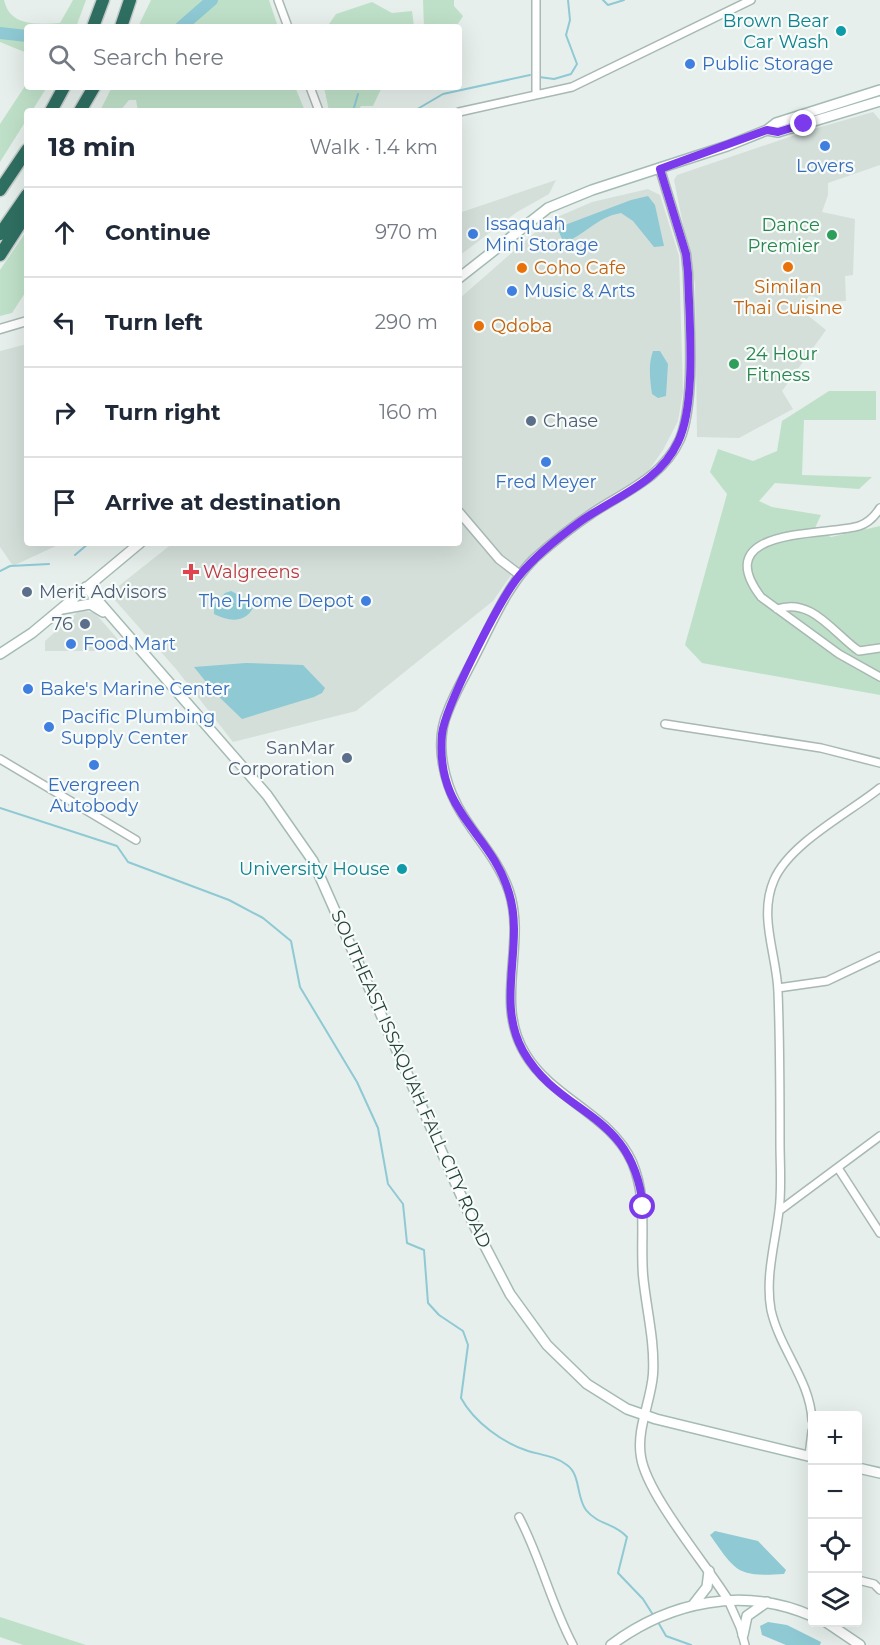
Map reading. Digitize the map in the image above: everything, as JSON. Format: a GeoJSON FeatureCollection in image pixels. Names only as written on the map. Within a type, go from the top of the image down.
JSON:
{"type":"FeatureCollection","features":[{"type":"Feature","properties":{"kind":"highway"},"geometry":{"type":"LineString","coordinates":[[94,24],[103,0]]}},
{"type":"Feature","properties":{"kind":"highway"},"geometry":{"type":"LineString","coordinates":[[123,24],[130,0]]}},
{"type":"Feature","properties":{"kind":"highway"},"geometry":{"type":"LineString","coordinates":[[53,108],[62,90]]}},
{"type":"Feature","properties":{"kind":"highway"},"geometry":{"type":"LineString","coordinates":[[83,108],[92,90]]}},
{"type":"Feature","properties":{"kind":"highway"},"geometry":{"type":"LineString","coordinates":[[0,190],[24,154]]}},
{"type":"Feature","properties":{"kind":"highway"},"geometry":{"type":"LineString","coordinates":[[0,234],[24,199]]}},
{"type":"Feature","properties":{"kind":"highway"},"geometry":{"type":"LineString","coordinates":[[0,255],[24,218]]}},
{"type":"Feature","properties":{"kind":"main road"},"geometry":{"type":"LineString","coordinates":[[462,276],[548,208],[592,190],[660,169],[767,130],[776,123],[880,90]]}},
{"type":"Feature","properties":{"kind":"main road"},"geometry":{"type":"LineString","coordinates":[[767,130],[778,132],[880,101]]}},
{"type":"Feature","properties":{"kind":"main road"},"geometry":{"type":"LineString","coordinates":[[0,654],[22,640],[136,546]]}},
{"type":"Feature","properties":{"kind":"main road","name":"SOUTHEAST ISSAQUAH FALL CITY ROAD"},"geometry":{"type":"LineString","coordinates":[[86,588],[238,761],[292,829],[313,861],[475,1227],[510,1294],[547,1345],[567,1367],[611,1401],[645,1416],[808,1455]]}},
{"type":"Feature","properties":{"kind":"main road"},"geometry":{"type":"LineString","coordinates":[[60,609],[90,604],[117,622]]}},
{"type":"Feature","properties":{"kind":"main road"},"geometry":{"type":"LineString","coordinates":[[862,1469],[880,1473]]}},
{"type":"Feature","properties":{"kind":"main road"},"geometry":{"type":"LineString","coordinates":[[693,1605],[707,1587],[709,1571]]}},
{"type":"Feature","properties":{"kind":"main road"},"geometry":{"type":"LineString","coordinates":[[611,1645],[636,1628],[693,1605],[728,1600],[767,1602],[808,1612]]}},
{"type":"Feature","properties":{"kind":"main road"},"geometry":{"type":"LineString","coordinates":[[743,1635],[747,1616],[767,1602]]}},
{"type":"Feature","properties":{"kind":"main road"},"geometry":{"type":"LineString","coordinates":[[832,1627],[860,1645]]}},
{"type":"Feature","properties":{"kind":"street"},"geometry":{"type":"LineString","coordinates":[[278,0],[287,24]]}},
{"type":"Feature","properties":{"kind":"street"},"geometry":{"type":"LineString","coordinates":[[536,0],[538,32],[536,95]]}},
{"type":"Feature","properties":{"kind":"street"},"geometry":{"type":"LineString","coordinates":[[462,111],[581,83],[751,0]]}},
{"type":"Feature","properties":{"kind":"street"},"geometry":{"type":"LineString","coordinates":[[311,90],[318,108]]}},
{"type":"Feature","properties":{"kind":"street"},"geometry":{"type":"LineString","coordinates":[[660,169],[686,254],[688,273],[689,394],[683,431],[670,456],[657,471],[641,484],[581,521],[520,575],[506,596],[448,711],[441,754],[450,796],[499,869],[511,901],[513,928],[510,1004],[518,1042],[544,1078],[612,1132],[630,1158],[639,1181],[643,1207],[643,1272],[653,1363],[652,1385],[640,1447],[646,1473],[728,1600],[745,1645]]}},
{"type":"Feature","properties":{"kind":"street"},"geometry":{"type":"LineString","coordinates":[[0,329],[24,322]]}},
{"type":"Feature","properties":{"kind":"street"},"geometry":{"type":"LineString","coordinates":[[880,508],[869,520],[858,526],[783,536],[762,545],[753,554],[749,568],[752,585],[761,597],[838,654],[880,677]]}},
{"type":"Feature","properties":{"kind":"street"},"geometry":{"type":"LineString","coordinates":[[462,516],[499,559],[520,575]]}},
{"type":"Feature","properties":{"kind":"street"},"geometry":{"type":"LineString","coordinates":[[777,609],[790,605],[801,606],[825,621],[859,651],[880,648]]}},
{"type":"Feature","properties":{"kind":"street"},"geometry":{"type":"LineString","coordinates":[[665,723],[821,748],[880,763]]}},
{"type":"Feature","properties":{"kind":"street"},"geometry":{"type":"LineString","coordinates":[[0,759],[136,840]]}},
{"type":"Feature","properties":{"kind":"street"},"geometry":{"type":"LineString","coordinates":[[812,1411],[809,1394],[781,1341],[771,1310],[770,1267],[779,1211],[778,988],[768,928],[769,904],[774,881],[780,869],[798,850],[880,788]]}},
{"type":"Feature","properties":{"kind":"street"},"geometry":{"type":"LineString","coordinates":[[778,988],[827,981],[880,956]]}},
{"type":"Feature","properties":{"kind":"street"},"geometry":{"type":"LineString","coordinates":[[779,1211],[880,1136]]}},
{"type":"Feature","properties":{"kind":"street"},"geometry":{"type":"LineString","coordinates":[[838,1168],[880,1233]]}},
{"type":"Feature","properties":{"kind":"street"},"geometry":{"type":"LineString","coordinates":[[519,1517],[538,1557],[552,1601],[573,1645]]}},
{"type":"Feature","properties":{"kind":"street"},"geometry":{"type":"LineString","coordinates":[[862,1581],[874,1584],[880,1590]]}},
{"type":"Feature","properties":{"kind":"shaded area"},"geometry":{"type":"Polygon","coordinates":[[[873,112],[880,120],[880,165],[828,183],[828,195],[822,212],[855,219],[853,275],[845,276],[846,301],[818,302],[816,297],[809,296],[800,309],[826,330],[782,391],[793,409],[739,438],[697,437],[695,284],[674,180],[677,175],[810,130],[873,112]]]}},
{"type":"Feature","properties":{"kind":"shaded area","name":"Issaquah Mini Storage"},"geometry":{"type":"Polygon","coordinates":[[[556,180],[549,194],[517,212],[462,254],[462,212],[556,180]]]}},
{"type":"Feature","properties":{"kind":"shaded area"},"geometry":{"type":"Polygon","coordinates":[[[648,189],[660,195],[679,256],[683,392],[678,421],[663,450],[640,483],[572,525],[512,574],[493,601],[356,711],[233,742],[176,669],[113,598],[115,589],[169,546],[462,546],[462,296],[548,221],[592,202],[648,189]]]}},
{"type":"Feature","properties":{"kind":"shaded area"},"geometry":{"type":"Polygon","coordinates":[[[24,345],[24,546],[56,546],[13,566],[0,547],[0,351],[24,345]]]}},
{"type":"Feature","properties":{"kind":"shaded area"},"geometry":{"type":"Polygon","coordinates":[[[80,610],[95,613],[128,651],[45,651],[45,641],[80,610]]]}},
{"type":"Feature","properties":{"kind":"green space"},"geometry":{"type":"Polygon","coordinates":[[[0,0],[4,0],[7,9],[18,19],[42,24],[24,24],[24,52],[0,42],[0,0]]]}},
{"type":"Feature","properties":{"kind":"green space"},"geometry":{"type":"Polygon","coordinates":[[[73,0],[86,0],[77,24],[42,24],[60,23],[73,0]]]}},
{"type":"Feature","properties":{"kind":"green space"},"geometry":{"type":"Polygon","coordinates":[[[151,0],[269,0],[277,24],[139,24],[151,0]]]}},
{"type":"Feature","properties":{"kind":"green space"},"geometry":{"type":"Polygon","coordinates":[[[423,0],[454,0],[454,6],[463,16],[458,24],[424,24],[423,0]]]}},
{"type":"Feature","properties":{"kind":"green space"},"geometry":{"type":"Polygon","coordinates":[[[372,2],[392,13],[412,11],[414,24],[329,24],[336,14],[372,2]]]}},
{"type":"Feature","properties":{"kind":"green space"},"geometry":{"type":"Polygon","coordinates":[[[24,88],[24,90],[45,90],[34,108],[24,108],[24,124],[0,162],[0,124],[24,88]]]}},
{"type":"Feature","properties":{"kind":"green space"},"geometry":{"type":"Polygon","coordinates":[[[110,90],[296,90],[304,108],[137,108],[136,100],[129,100],[122,108],[102,108],[110,90]]]}},
{"type":"Feature","properties":{"kind":"green space"},"geometry":{"type":"Polygon","coordinates":[[[325,90],[381,90],[373,106],[328,108],[325,90]]]}},
{"type":"Feature","properties":{"kind":"green space"},"geometry":{"type":"Polygon","coordinates":[[[24,234],[24,295],[12,313],[0,316],[0,270],[24,234]]]}},
{"type":"Feature","properties":{"kind":"green space"},"geometry":{"type":"Polygon","coordinates":[[[829,391],[876,391],[876,420],[804,420],[802,475],[872,477],[859,489],[775,483],[759,501],[772,507],[821,515],[814,530],[831,537],[880,526],[880,695],[702,663],[685,645],[727,494],[710,472],[718,449],[753,461],[777,451],[782,421],[829,391]]]}},
{"type":"Feature","properties":{"kind":"green space"},"geometry":{"type":"Polygon","coordinates":[[[0,1617],[86,1645],[23,1645],[0,1637],[0,1617]]]}},
{"type":"Feature","properties":{"kind":"water"},"geometry":{"type":"Polygon","coordinates":[[[648,196],[655,205],[664,246],[654,247],[633,221],[621,213],[605,218],[564,243],[557,228],[631,200],[648,196]]]}},
{"type":"Feature","properties":{"kind":"water"},"geometry":{"type":"Polygon","coordinates":[[[653,351],[660,351],[668,364],[666,396],[658,398],[652,394],[650,367],[653,351]]]}},
{"type":"Feature","properties":{"kind":"water"},"geometry":{"type":"Polygon","coordinates":[[[231,591],[246,599],[253,608],[245,617],[235,620],[214,614],[214,605],[225,593],[231,591]]]}},
{"type":"Feature","properties":{"kind":"water"},"geometry":{"type":"Polygon","coordinates":[[[246,663],[303,665],[325,688],[322,693],[314,697],[242,719],[214,692],[194,667],[246,663]]]}},
{"type":"Feature","properties":{"kind":"water"},"geometry":{"type":"Polygon","coordinates":[[[715,1531],[758,1541],[786,1570],[784,1574],[756,1574],[739,1570],[710,1535],[715,1531]]]}},
{"type":"Feature","properties":{"kind":"water"},"geometry":{"type":"Polygon","coordinates":[[[768,1622],[787,1625],[821,1642],[820,1645],[786,1645],[762,1635],[760,1626],[768,1622]]]}},
{"type":"Feature","properties":{"kind":"waterway"},"geometry":{"type":"LineString","coordinates":[[184,24],[212,0]]}},
{"type":"Feature","properties":{"kind":"waterway"},"geometry":{"type":"LineString","coordinates":[[539,77],[554,79],[571,74],[577,64],[566,35],[570,20],[568,0]]}},
{"type":"Feature","properties":{"kind":"waterway"},"geometry":{"type":"LineString","coordinates":[[603,0],[608,5],[624,0]]}},
{"type":"Feature","properties":{"kind":"waterway"},"geometry":{"type":"LineString","coordinates":[[0,33],[24,36]]}},
{"type":"Feature","properties":{"kind":"waterway"},"geometry":{"type":"LineString","coordinates":[[462,90],[530,75]]}},
{"type":"Feature","properties":{"kind":"waterway"},"geometry":{"type":"LineString","coordinates":[[419,108],[443,94],[461,90]]}},
{"type":"Feature","properties":{"kind":"waterway"},"geometry":{"type":"LineString","coordinates":[[354,108],[358,94]]}},
{"type":"Feature","properties":{"kind":"waterway"},"geometry":{"type":"LineString","coordinates":[[75,555],[86,546]]}},
{"type":"Feature","properties":{"kind":"waterway"},"geometry":{"type":"LineString","coordinates":[[0,571],[10,566],[49,564]]}},
{"type":"Feature","properties":{"kind":"waterway"},"geometry":{"type":"LineString","coordinates":[[0,808],[117,846],[128,862],[229,900],[263,918],[291,941],[300,987],[357,1082],[378,1128],[388,1184],[403,1204],[407,1243],[424,1250],[428,1303],[439,1315],[463,1331],[468,1345],[461,1398],[473,1415],[499,1437],[528,1451],[558,1460],[571,1469],[577,1480],[586,1510],[596,1519],[617,1529],[627,1537],[618,1573],[643,1599],[655,1618]]}},
{"type":"Feature","properties":{"kind":"waterway"},"geometry":{"type":"LineString","coordinates":[[658,1622],[666,1636],[691,1645]]}},
{"type":"Feature","properties":{"kind":"place","name":"Brown Bear Car Wash"},"geometry":{"type":"Point","coordinates":[841,31]}},
{"type":"Feature","properties":{"kind":"place","name":"Public Storage"},"geometry":{"type":"Point","coordinates":[690,64]}},
{"type":"Feature","properties":{"kind":"place","name":"Lovers"},"geometry":{"type":"Point","coordinates":[825,146]}},
{"type":"Feature","properties":{"kind":"place","name":"Issaquah Mini Storage"},"geometry":{"type":"Point","coordinates":[473,234]}},
{"type":"Feature","properties":{"kind":"place","name":"Dance Premier"},"geometry":{"type":"Point","coordinates":[832,235]}},
{"type":"Feature","properties":{"kind":"place","name":"Similan Thai Cuisine"},"geometry":{"type":"Point","coordinates":[788,267]}},
{"type":"Feature","properties":{"kind":"place","name":"Coho Cafe"},"geometry":{"type":"Point","coordinates":[522,268]}},
{"type":"Feature","properties":{"kind":"place","name":"Music & Arts"},"geometry":{"type":"Point","coordinates":[512,291]}},
{"type":"Feature","properties":{"kind":"place","name":"Qdoba"},"geometry":{"type":"Point","coordinates":[479,326]}},
{"type":"Feature","properties":{"kind":"place","name":"24 Hour Fitness"},"geometry":{"type":"Point","coordinates":[734,364]}},
{"type":"Feature","properties":{"kind":"place","name":"Chase"},"geometry":{"type":"Point","coordinates":[531,421]}},
{"type":"Feature","properties":{"kind":"place","name":"Fred Meyer"},"geometry":{"type":"Point","coordinates":[546,462]}},
{"type":"Feature","properties":{"kind":"place","name":"Walgreens"},"geometry":{"type":"Point","coordinates":[191,572]}},
{"type":"Feature","properties":{"kind":"place","name":"Merit Advisors"},"geometry":{"type":"Point","coordinates":[27,592]}},
{"type":"Feature","properties":{"kind":"place","name":"The Home Depot"},"geometry":{"type":"Point","coordinates":[366,601]}},
{"type":"Feature","properties":{"kind":"place","name":"76"},"geometry":{"type":"Point","coordinates":[85,624]}},
{"type":"Feature","properties":{"kind":"place","name":"Food Mart"},"geometry":{"type":"Point","coordinates":[71,644]}},
{"type":"Feature","properties":{"kind":"place","name":"Bake's Marine Center"},"geometry":{"type":"Point","coordinates":[28,689]}},
{"type":"Feature","properties":{"kind":"place","name":"Pacific Plumbing Supply Center"},"geometry":{"type":"Point","coordinates":[49,727]}},
{"type":"Feature","properties":{"kind":"place","name":"SanMar Corporation"},"geometry":{"type":"Point","coordinates":[347,758]}},
{"type":"Feature","properties":{"kind":"place","name":"Evergreen Autobody"},"geometry":{"type":"Point","coordinates":[94,765]}},
{"type":"Feature","properties":{"kind":"place","name":"University House"},"geometry":{"type":"Point","coordinates":[402,869]}},
{"type":"Feature","properties":{"kind":"route"},"geometry":{"type":"LineString","coordinates":[[643,1207],[636,1171],[619,1141],[612,1132],[544,1078],[518,1042],[513,1027],[510,1004],[513,928],[511,901],[499,869],[459,813],[450,796],[441,754],[442,734],[448,711],[506,596],[520,575],[545,550],[581,521],[633,489],[657,471],[670,456],[683,431],[689,394],[688,273],[686,254],[660,169],[767,130],[778,132],[804,124]]}}]}
